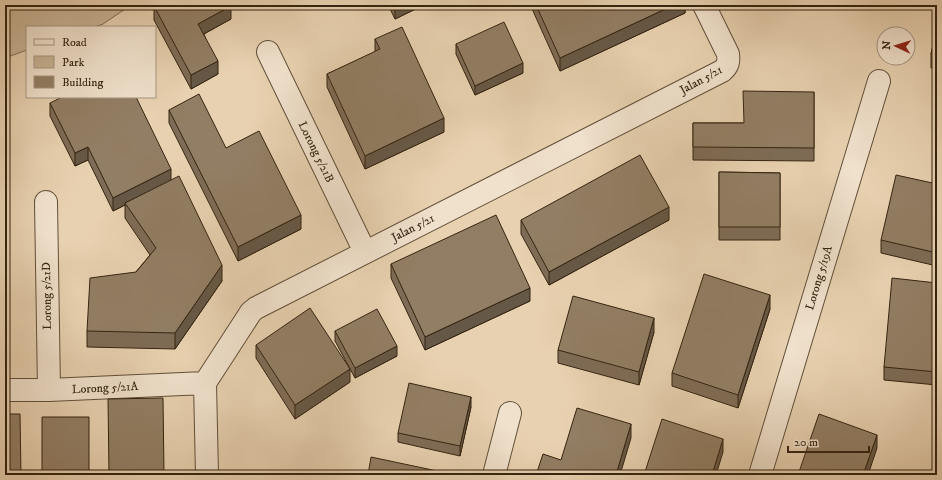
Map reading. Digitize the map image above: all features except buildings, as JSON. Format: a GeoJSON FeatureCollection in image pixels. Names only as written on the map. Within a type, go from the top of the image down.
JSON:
{"type":"FeatureCollection","features":[{"type":"Feature","properties":{"kind":"street","name":"Jalan 5/21"},"geometry":{"type":"LineString","coordinates":[[205,383],[251,312],[256,308],[722,71],[727,66],[729,61],[724,46],[704,5]]}},
{"type":"Feature","properties":{"kind":"street","name":"Lorong 5/21B"},"geometry":{"type":"LineString","coordinates":[[268,52],[364,252]]}},
{"type":"Feature","properties":{"kind":"street","name":"Lorong 5/19A"},"geometry":{"type":"LineString","coordinates":[[760,475],[879,81]]}},
{"type":"Feature","properties":{"kind":"street","name":"Lorong 5/21D"},"geometry":{"type":"LineString","coordinates":[[46,202],[49,390]]}},
{"type":"Feature","properties":{"kind":"street","name":"Lorong 5/21A"},"geometry":{"type":"LineString","coordinates":[[5,390],[49,390],[205,383]]}},
{"type":"Feature","properties":{"kind":"street"},"geometry":{"type":"LineString","coordinates":[[205,383],[207,475]]}},
{"type":"Feature","properties":{"kind":"street"},"geometry":{"type":"LineString","coordinates":[[494,475],[510,413]]}},
{"type":"Feature","properties":{"kind":"green space"},"geometry":{"type":"Polygon","coordinates":[[[5,5],[131,5],[103,24],[97,26],[26,26],[26,50],[5,58],[5,5]]]}},
{"type":"Feature","properties":{"kind":"waterway"},"geometry":{"type":"LineString","coordinates":[[934,475],[937,465]]}}]}
